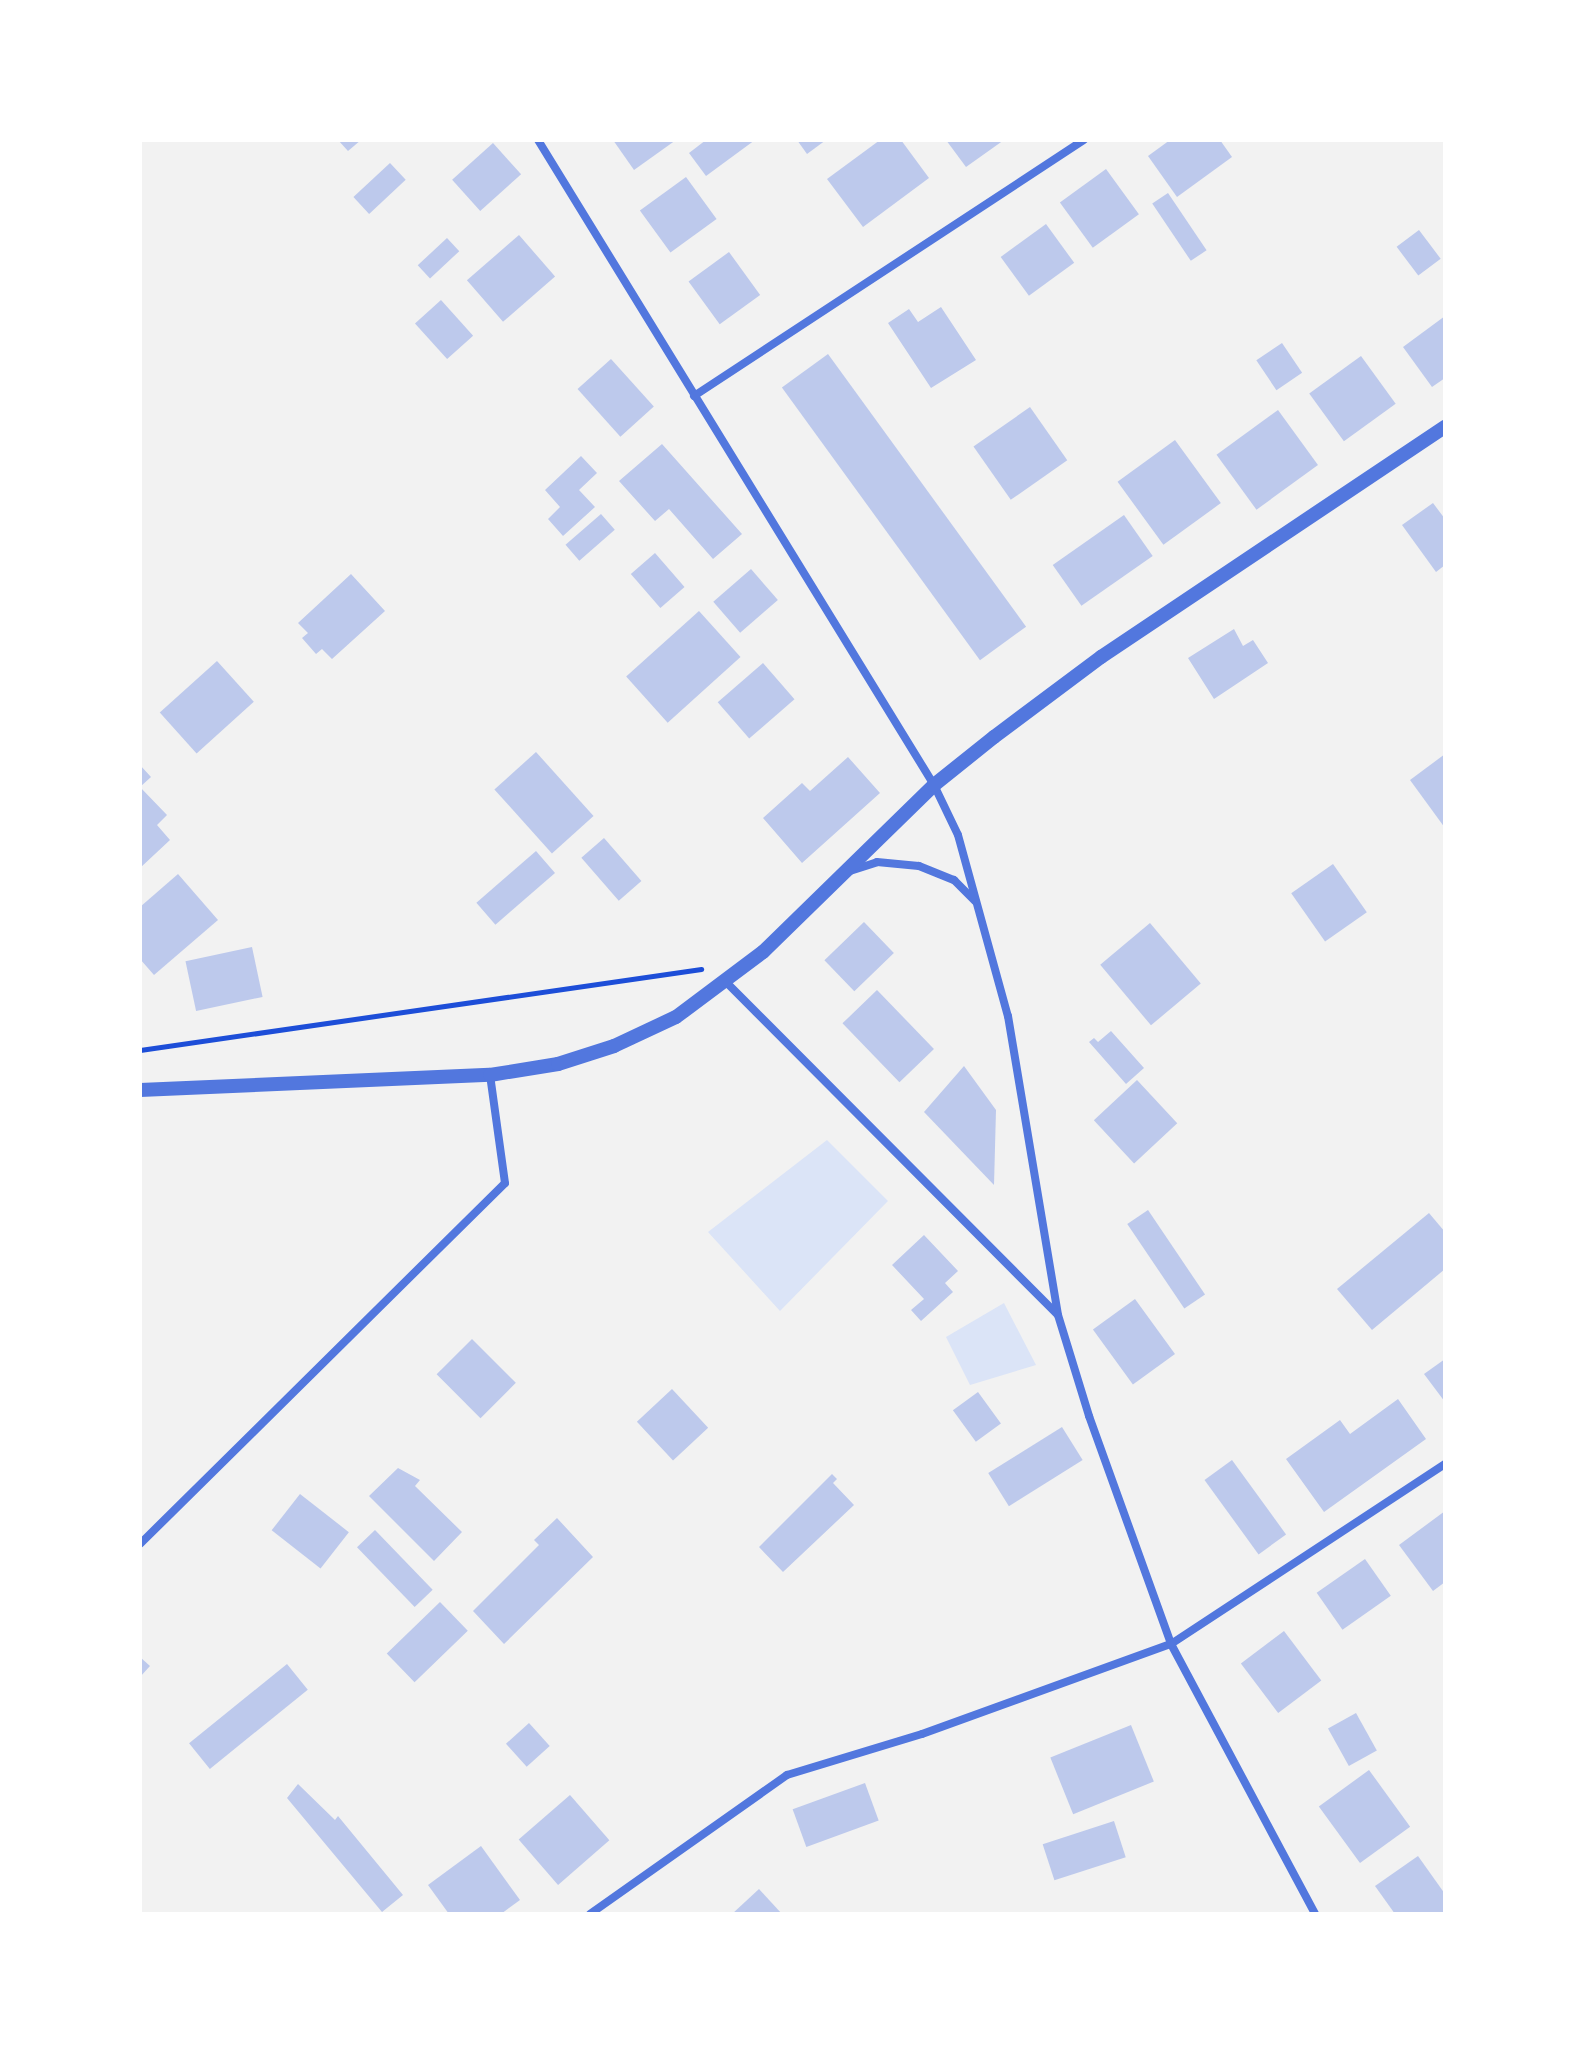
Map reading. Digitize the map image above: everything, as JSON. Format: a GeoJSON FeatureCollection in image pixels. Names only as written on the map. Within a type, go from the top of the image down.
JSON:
{"type":"FeatureCollection","features":[{"type":"Feature","properties":{"kind":"street"},"geometry":{"type":"LineString","coordinates":[[538,140],[934,785],[958,835],[1008,1016],[1058,1315],[1171,1644],[1315,1914]]}},
{"type":"Feature","properties":{"kind":"street"},"geometry":{"type":"LineString","coordinates":[[694,396],[1083,140]]}},
{"type":"Feature","properties":{"kind":"street"},"geometry":{"type":"LineString","coordinates":[[140,1090],[490,1075],[558,1064],[614,1046],[676,1017],[727,983],[846,873],[934,785],[1101,657],[1445,427]]}},
{"type":"Feature","properties":{"kind":"street"},"geometry":{"type":"LineString","coordinates":[[846,873],[877,862],[919,866],[954,880],[976,901]]}},
{"type":"Feature","properties":{"kind":"street"},"geometry":{"type":"LineString","coordinates":[[727,983],[1058,1315]]}},
{"type":"Feature","properties":{"kind":"street"},"geometry":{"type":"LineString","coordinates":[[140,1544],[505,1183],[490,1075]]}},
{"type":"Feature","properties":{"kind":"street"},"geometry":{"type":"LineString","coordinates":[[590,1914],[787,1775],[922,1734],[1171,1644],[1445,1464]]}},
{"type":"Feature","properties":{"kind":"path"},"geometry":{"type":"LineString","coordinates":[[140,1050],[709,968]]}},
{"type":"Feature","properties":{"kind":"shaded area"},"geometry":{"type":"Polygon","coordinates":[[[827,1140],[888,1201],[780,1311],[708,1232],[827,1140]]]}},
{"type":"Feature","properties":{"kind":"shaded area"},"geometry":{"type":"Polygon","coordinates":[[[1004,1303],[1036,1365],[970,1385],[946,1337],[1004,1303]]]}},
{"type":"Feature","properties":{"kind":"building"},"geometry":{"type":"Polygon","coordinates":[[[338,140],[361,140],[348,151],[338,140]]]}},
{"type":"Feature","properties":{"kind":"building"},"geometry":{"type":"Polygon","coordinates":[[[613,140],[676,140],[634,170],[613,140]]]}},
{"type":"Feature","properties":{"kind":"building"},"geometry":{"type":"Polygon","coordinates":[[[706,140],[755,140],[706,176],[689,153],[706,140]]]}},
{"type":"Feature","properties":{"kind":"building"},"geometry":{"type":"Polygon","coordinates":[[[797,140],[826,140],[807,154],[797,140]]]}},
{"type":"Feature","properties":{"kind":"building"},"geometry":{"type":"Polygon","coordinates":[[[880,140],[901,140],[929,178],[863,227],[827,179],[880,140]]]}},
{"type":"Feature","properties":{"kind":"building"},"geometry":{"type":"Polygon","coordinates":[[[946,140],[1004,140],[966,167],[946,140]]]}},
{"type":"Feature","properties":{"kind":"building"},"geometry":{"type":"Polygon","coordinates":[[[1170,140],[1220,140],[1232,157],[1177,197],[1148,156],[1170,140]]]}},
{"type":"Feature","properties":{"kind":"building"},"geometry":{"type":"Polygon","coordinates":[[[493,143],[521,174],[480,211],[452,180],[493,143]]]}},
{"type":"Feature","properties":{"kind":"building"},"geometry":{"type":"Polygon","coordinates":[[[390,163],[406,180],[369,214],[353,197],[390,163]]]}},
{"type":"Feature","properties":{"kind":"building"},"geometry":{"type":"Polygon","coordinates":[[[1106,169],[1139,214],[1093,248],[1060,203],[1106,169]]]}},
{"type":"Feature","properties":{"kind":"building"},"geometry":{"type":"Polygon","coordinates":[[[686,177],[717,219],[670,253],[640,211],[686,177]]]}},
{"type":"Feature","properties":{"kind":"building"},"geometry":{"type":"Polygon","coordinates":[[[1168,193],[1207,250],[1191,261],[1152,204],[1168,193]]]}},
{"type":"Feature","properties":{"kind":"building"},"geometry":{"type":"Polygon","coordinates":[[[1046,224],[1074,263],[1029,296],[1001,257],[1046,224]]]}},
{"type":"Feature","properties":{"kind":"building"},"geometry":{"type":"Polygon","coordinates":[[[1419,230],[1441,259],[1418,276],[1397,247],[1419,230]]]}},
{"type":"Feature","properties":{"kind":"building"},"geometry":{"type":"Polygon","coordinates":[[[519,235],[555,277],[503,322],[467,280],[519,235]]]}},
{"type":"Feature","properties":{"kind":"building"},"geometry":{"type":"Polygon","coordinates":[[[447,238],[459,251],[430,278],[418,265],[447,238]]]}},
{"type":"Feature","properties":{"kind":"building"},"geometry":{"type":"Polygon","coordinates":[[[729,252],[760,295],[720,324],[689,281],[729,252]]]}},
{"type":"Feature","properties":{"kind":"building"},"geometry":{"type":"Polygon","coordinates":[[[441,300],[473,336],[447,359],[415,323],[441,300]]]}},
{"type":"Feature","properties":{"kind":"building"},"geometry":{"type":"Polygon","coordinates":[[[941,307],[976,360],[931,388],[888,323],[909,309],[918,322],[941,307]]]}},
{"type":"Feature","properties":{"kind":"building"},"geometry":{"type":"Polygon","coordinates":[[[1445,316],[1445,378],[1432,387],[1403,347],[1445,316]]]}},
{"type":"Feature","properties":{"kind":"building"},"geometry":{"type":"Polygon","coordinates":[[[1282,343],[1302,373],[1276,390],[1256,360],[1282,343]]]}},
{"type":"Feature","properties":{"kind":"building"},"geometry":{"type":"Polygon","coordinates":[[[828,354],[1026,627],[980,660],[782,388],[828,354]]]}},
{"type":"Feature","properties":{"kind":"building"},"geometry":{"type":"Polygon","coordinates":[[[1361,356],[1396,404],[1344,441],[1309,394],[1361,356]]]}},
{"type":"Feature","properties":{"kind":"building"},"geometry":{"type":"Polygon","coordinates":[[[611,359],[654,407],[620,437],[578,389],[611,359]]]}},
{"type":"Feature","properties":{"kind":"building"},"geometry":{"type":"Polygon","coordinates":[[[1030,407],[1067,460],[1011,500],[973,447],[1030,407]]]}},
{"type":"Feature","properties":{"kind":"building"},"geometry":{"type":"Polygon","coordinates":[[[1278,410],[1318,465],[1256,510],[1217,455],[1278,410]]]}},
{"type":"Feature","properties":{"kind":"building"},"geometry":{"type":"Polygon","coordinates":[[[1175,440],[1221,503],[1163,545],[1118,482],[1175,440]]]}},
{"type":"Feature","properties":{"kind":"building"},"geometry":{"type":"Polygon","coordinates":[[[662,444],[742,534],[713,559],[669,509],[655,521],[619,481],[662,444]]]}},
{"type":"Feature","properties":{"kind":"building"},"geometry":{"type":"Polygon","coordinates":[[[581,456],[597,473],[579,490],[595,507],[563,536],[548,519],[560,507],[545,490],[581,456]]]}},
{"type":"Feature","properties":{"kind":"building"},"geometry":{"type":"Polygon","coordinates":[[[1433,503],[1445,519],[1445,565],[1436,572],[1402,525],[1433,503]]]}},
{"type":"Feature","properties":{"kind":"building"},"geometry":{"type":"Polygon","coordinates":[[[601,514],[615,530],[579,561],[566,545],[601,514]]]}},
{"type":"Feature","properties":{"kind":"building"},"geometry":{"type":"Polygon","coordinates":[[[1124,515],[1153,556],[1081,606],[1053,565],[1124,515]]]}},
{"type":"Feature","properties":{"kind":"building"},"geometry":{"type":"Polygon","coordinates":[[[655,553],[685,587],[660,608],[631,574],[655,553]]]}},
{"type":"Feature","properties":{"kind":"building"},"geometry":{"type":"Polygon","coordinates":[[[751,569],[778,600],[740,633],[713,602],[751,569]]]}},
{"type":"Feature","properties":{"kind":"building"},"geometry":{"type":"Polygon","coordinates":[[[351,574],[385,611],[332,659],[322,649],[316,654],[302,638],[308,633],[298,623],[351,574]]]}},
{"type":"Feature","properties":{"kind":"building"},"geometry":{"type":"Polygon","coordinates":[[[699,611],[740,657],[668,723],[626,677],[699,611]]]}},
{"type":"Feature","properties":{"kind":"building"},"geometry":{"type":"Polygon","coordinates":[[[1234,629],[1243,646],[1253,640],[1268,663],[1214,699],[1188,658],[1234,629]]]}},
{"type":"Feature","properties":{"kind":"building"},"geometry":{"type":"Polygon","coordinates":[[[217,661],[254,702],[197,753],[160,713],[217,661]]]}},
{"type":"Feature","properties":{"kind":"building"},"geometry":{"type":"Polygon","coordinates":[[[763,663],[794,699],[749,739],[718,702],[763,663]]]}},
{"type":"Feature","properties":{"kind":"building"},"geometry":{"type":"Polygon","coordinates":[[[536,752],[594,816],[552,853],[494,789],[536,752]]]}},
{"type":"Feature","properties":{"kind":"building"},"geometry":{"type":"Polygon","coordinates":[[[1445,754],[1445,828],[1410,780],[1445,754]]]}},
{"type":"Feature","properties":{"kind":"building"},"geometry":{"type":"Polygon","coordinates":[[[848,757],[880,793],[802,863],[763,818],[802,783],[810,791],[848,757]]]}},
{"type":"Feature","properties":{"kind":"building"},"geometry":{"type":"Polygon","coordinates":[[[140,765],[151,777],[140,787],[140,765]]]}},
{"type":"Feature","properties":{"kind":"building"},"geometry":{"type":"Polygon","coordinates":[[[140,787],[167,815],[157,825],[170,840],[140,868],[140,787]]]}},
{"type":"Feature","properties":{"kind":"building"},"geometry":{"type":"Polygon","coordinates":[[[604,838],[641,881],[619,901],[581,858],[604,838]]]}},
{"type":"Feature","properties":{"kind":"building"},"geometry":{"type":"Polygon","coordinates":[[[536,851],[555,873],[495,925],[476,903],[536,851]]]}},
{"type":"Feature","properties":{"kind":"building"},"geometry":{"type":"Polygon","coordinates":[[[1333,864],[1367,912],[1325,942],[1291,893],[1333,864]]]}},
{"type":"Feature","properties":{"kind":"building"},"geometry":{"type":"Polygon","coordinates":[[[178,874],[218,920],[154,975],[140,959],[140,907],[178,874]]]}},
{"type":"Feature","properties":{"kind":"building"},"geometry":{"type":"Polygon","coordinates":[[[864,922],[894,953],[854,991],[824,960],[864,922]]]}},
{"type":"Feature","properties":{"kind":"building"},"geometry":{"type":"Polygon","coordinates":[[[1150,923],[1201,984],[1151,1025],[1100,965],[1150,923]]]}},
{"type":"Feature","properties":{"kind":"building"},"geometry":{"type":"Polygon","coordinates":[[[252,947],[263,997],[196,1011],[185,961],[252,947]]]}},
{"type":"Feature","properties":{"kind":"building"},"geometry":{"type":"Polygon","coordinates":[[[877,990],[934,1049],[899,1082],[842,1023],[877,990]]]}},
{"type":"Feature","properties":{"kind":"building"},"geometry":{"type":"Polygon","coordinates":[[[1111,1031],[1144,1068],[1126,1084],[1089,1042],[1094,1038],[1098,1042],[1111,1031]]]}},
{"type":"Feature","properties":{"kind":"building"},"geometry":{"type":"Polygon","coordinates":[[[964,1066],[996,1110],[994,1185],[924,1112],[964,1066]]]}},
{"type":"Feature","properties":{"kind":"building"},"geometry":{"type":"Polygon","coordinates":[[[1137,1080],[1177,1123],[1134,1163],[1094,1120],[1137,1080]]]}},
{"type":"Feature","properties":{"kind":"building"},"geometry":{"type":"Polygon","coordinates":[[[1148,1210],[1205,1295],[1184,1309],[1127,1224],[1148,1210]]]}},
{"type":"Feature","properties":{"kind":"building"},"geometry":{"type":"Polygon","coordinates":[[[1429,1213],[1445,1232],[1445,1269],[1372,1330],[1337,1289],[1429,1213]]]}},
{"type":"Feature","properties":{"kind":"building"},"geometry":{"type":"Polygon","coordinates":[[[924,1235],[958,1271],[945,1283],[953,1292],[921,1321],[911,1310],[924,1299],[892,1265],[924,1235]]]}},
{"type":"Feature","properties":{"kind":"building"},"geometry":{"type":"Polygon","coordinates":[[[1135,1299],[1175,1354],[1133,1385],[1093,1330],[1135,1299]]]}},
{"type":"Feature","properties":{"kind":"building"},"geometry":{"type":"Polygon","coordinates":[[[472,1339],[516,1383],[480,1418],[437,1374],[472,1339]]]}},
{"type":"Feature","properties":{"kind":"building"},"geometry":{"type":"Polygon","coordinates":[[[1445,1359],[1445,1402],[1424,1374],[1445,1359]]]}},
{"type":"Feature","properties":{"kind":"building"},"geometry":{"type":"Polygon","coordinates":[[[672,1389],[708,1428],[673,1460],[637,1422],[672,1389]]]}},
{"type":"Feature","properties":{"kind":"building"},"geometry":{"type":"Polygon","coordinates":[[[978,1392],[1001,1424],[976,1442],[953,1410],[978,1392]]]}},
{"type":"Feature","properties":{"kind":"building"},"geometry":{"type":"Polygon","coordinates":[[[1398,1399],[1426,1439],[1324,1512],[1286,1459],[1340,1420],[1350,1434],[1398,1399]]]}},
{"type":"Feature","properties":{"kind":"building"},"geometry":{"type":"Polygon","coordinates":[[[1062,1427],[1083,1460],[1009,1506],[988,1473],[1062,1427]]]}},
{"type":"Feature","properties":{"kind":"building"},"geometry":{"type":"Polygon","coordinates":[[[1232,1460],[1286,1534],[1259,1554],[1204,1480],[1232,1460]]]}},
{"type":"Feature","properties":{"kind":"building"},"geometry":{"type":"Polygon","coordinates":[[[398,1468],[420,1480],[415,1486],[462,1532],[434,1561],[369,1496],[398,1468]]]}},
{"type":"Feature","properties":{"kind":"building"},"geometry":{"type":"Polygon","coordinates":[[[832,1474],[837,1479],[833,1483],[854,1505],[783,1572],[759,1547],[832,1474]]]}},
{"type":"Feature","properties":{"kind":"building"},"geometry":{"type":"Polygon","coordinates":[[[300,1494],[349,1532],[321,1568],[272,1530],[300,1494]]]}},
{"type":"Feature","properties":{"kind":"building"},"geometry":{"type":"Polygon","coordinates":[[[1445,1511],[1445,1582],[1433,1591],[1399,1545],[1445,1511]]]}},
{"type":"Feature","properties":{"kind":"building"},"geometry":{"type":"Polygon","coordinates":[[[557,1518],[593,1557],[504,1644],[473,1611],[539,1545],[534,1540],[557,1518]]]}},
{"type":"Feature","properties":{"kind":"building"},"geometry":{"type":"Polygon","coordinates":[[[375,1530],[433,1590],[415,1607],[357,1547],[375,1530]]]}},
{"type":"Feature","properties":{"kind":"building"},"geometry":{"type":"Polygon","coordinates":[[[1365,1559],[1391,1596],[1342,1630],[1317,1593],[1365,1559]]]}},
{"type":"Feature","properties":{"kind":"building"},"geometry":{"type":"Polygon","coordinates":[[[440,1602],[468,1631],[415,1682],[387,1653],[440,1602]]]}},
{"type":"Feature","properties":{"kind":"building"},"geometry":{"type":"Polygon","coordinates":[[[1284,1631],[1321,1681],[1278,1713],[1241,1663],[1284,1631]]]}},
{"type":"Feature","properties":{"kind":"building"},"geometry":{"type":"Polygon","coordinates":[[[140,1657],[150,1666],[140,1677],[140,1657]]]}},
{"type":"Feature","properties":{"kind":"building"},"geometry":{"type":"Polygon","coordinates":[[[287,1664],[308,1690],[210,1769],[189,1743],[287,1664]]]}},
{"type":"Feature","properties":{"kind":"building"},"geometry":{"type":"Polygon","coordinates":[[[1356,1713],[1377,1751],[1349,1766],[1328,1729],[1356,1713]]]}},
{"type":"Feature","properties":{"kind":"building"},"geometry":{"type":"Polygon","coordinates":[[[529,1723],[550,1746],[527,1767],[506,1744],[529,1723]]]}},
{"type":"Feature","properties":{"kind":"building"},"geometry":{"type":"Polygon","coordinates":[[[1131,1725],[1154,1782],[1073,1814],[1050,1758],[1131,1725]]]}},
{"type":"Feature","properties":{"kind":"building"},"geometry":{"type":"Polygon","coordinates":[[[1369,1770],[1410,1827],[1360,1863],[1319,1806],[1369,1770]]]}},
{"type":"Feature","properties":{"kind":"building"},"geometry":{"type":"Polygon","coordinates":[[[865,1783],[879,1821],[806,1847],[793,1809],[865,1783]]]}},
{"type":"Feature","properties":{"kind":"building"},"geometry":{"type":"Polygon","coordinates":[[[298,1784],[335,1820],[338,1816],[403,1895],[382,1912],[287,1798],[298,1784]]]}},
{"type":"Feature","properties":{"kind":"building"},"geometry":{"type":"Polygon","coordinates":[[[570,1795],[609,1840],[558,1885],[519,1840],[570,1795]]]}},
{"type":"Feature","properties":{"kind":"building"},"geometry":{"type":"Polygon","coordinates":[[[1114,1821],[1126,1857],[1054,1880],[1043,1844],[1114,1821]]]}},
{"type":"Feature","properties":{"kind":"building"},"geometry":{"type":"Polygon","coordinates":[[[481,1846],[520,1900],[501,1914],[449,1914],[428,1885],[481,1846]]]}},
{"type":"Feature","properties":{"kind":"building"},"geometry":{"type":"Polygon","coordinates":[[[1418,1856],[1445,1894],[1445,1914],[1395,1914],[1375,1886],[1418,1856]]]}},
{"type":"Feature","properties":{"kind":"building"},"geometry":{"type":"Polygon","coordinates":[[[759,1889],[782,1914],[732,1914],[759,1889]]]}}]}
